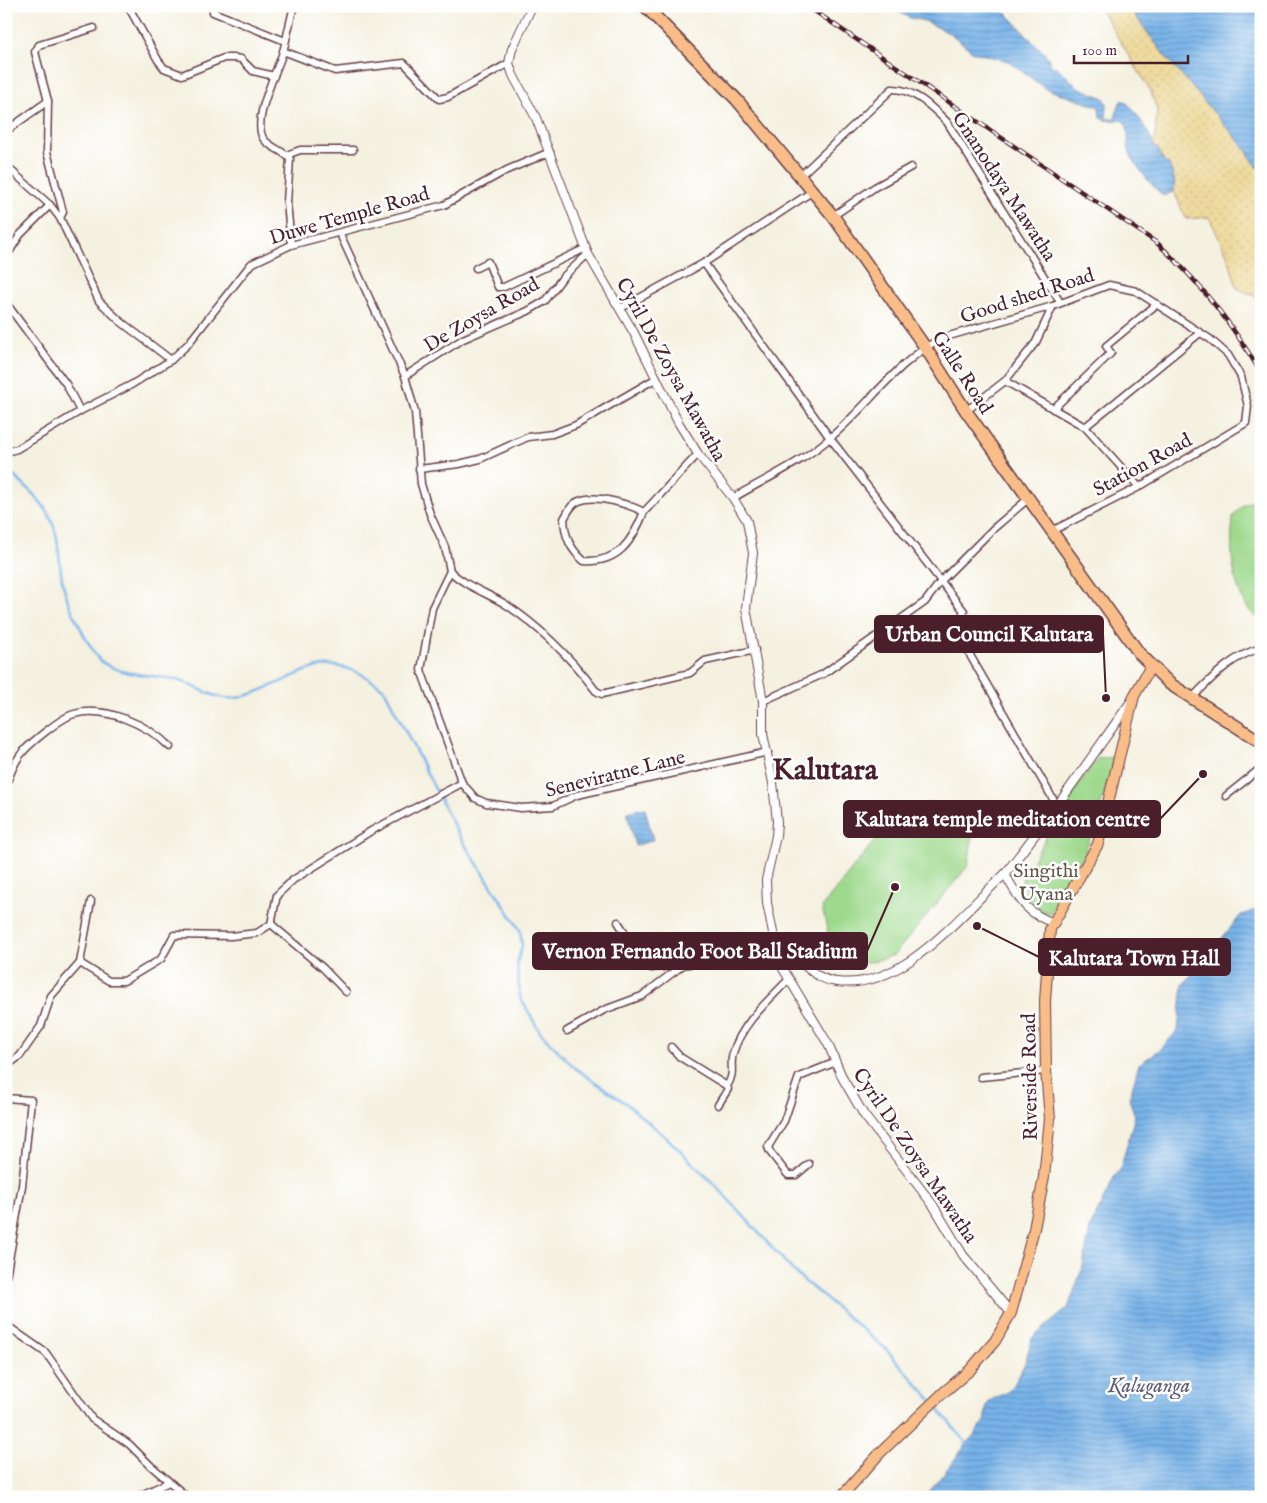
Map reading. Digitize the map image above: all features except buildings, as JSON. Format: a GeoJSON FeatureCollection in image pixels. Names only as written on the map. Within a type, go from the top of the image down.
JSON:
{"type":"FeatureCollection","features":[{"type":"Feature","properties":{"kind":"highway","name":"Galle Road"},"geometry":{"type":"LineString","coordinates":[[646,6],[737,100],[833,216],[925,347],[966,411],[1139,653],[1170,684],[1261,742]]}},
{"type":"Feature","properties":{"kind":"main road","name":"Riverside Road"},"geometry":{"type":"LineString","coordinates":[[841,1497],[880,1453],[970,1370],[995,1341],[1011,1313],[1025,1267],[1044,1177],[1050,1119],[1046,1071],[1045,1001],[1050,929],[1098,844],[1134,696],[1151,666]]}},
{"type":"Feature","properties":{"kind":"street"},"geometry":{"type":"LineString","coordinates":[[128,6],[164,68],[182,75],[224,58],[234,58],[246,63],[253,71],[274,76]]}},
{"type":"Feature","properties":{"kind":"street"},"geometry":{"type":"LineString","coordinates":[[212,6],[214,12],[285,41]]}},
{"type":"Feature","properties":{"kind":"street"},"geometry":{"type":"LineString","coordinates":[[291,245],[287,202],[291,167],[290,159],[288,155],[266,142],[262,137],[261,129],[263,108],[283,52],[294,6]]}},
{"type":"Feature","properties":{"kind":"street"},"geometry":{"type":"LineString","coordinates":[[283,52],[335,71],[404,63],[440,99],[448,97],[509,63],[512,49],[532,6]]}},
{"type":"Feature","properties":{"kind":"street"},"geometry":{"type":"LineString","coordinates":[[60,218],[63,212],[47,152],[48,100],[35,52],[39,45],[94,28]]}},
{"type":"Feature","properties":{"kind":"street","name":"Cyril De Zoysa Mawatha"},"geometry":{"type":"LineString","coordinates":[[509,63],[513,75],[536,118],[587,251],[620,308],[655,379],[698,454],[733,498],[747,521],[753,553],[746,608],[763,701],[763,734],[768,752],[777,822],[766,880],[767,903],[779,962],[828,1044],[864,1115],[933,1205],[963,1255],[1011,1313]]}},
{"type":"Feature","properties":{"kind":"street","name":"Gnanodaya Mawatha"},"geometry":{"type":"LineString","coordinates":[[800,176],[892,89],[902,89],[924,102],[947,122],[1060,302]]}},
{"type":"Feature","properties":{"kind":"street"},"geometry":{"type":"LineString","coordinates":[[6,131],[48,100]]}},
{"type":"Feature","properties":{"kind":"street"},"geometry":{"type":"LineString","coordinates":[[288,155],[300,150],[353,150]]}},
{"type":"Feature","properties":{"kind":"street","name":"Duwe Temple Road"},"geometry":{"type":"LineString","coordinates":[[6,452],[17,449],[80,411],[132,385],[171,360],[188,344],[251,264],[291,245],[340,234],[444,205],[508,170],[550,152]]}},
{"type":"Feature","properties":{"kind":"street"},"geometry":{"type":"LineString","coordinates":[[6,166],[50,205],[60,218],[99,301],[120,321],[171,360]]}},
{"type":"Feature","properties":{"kind":"street"},"geometry":{"type":"LineString","coordinates":[[833,216],[875,187],[911,167]]}},
{"type":"Feature","properties":{"kind":"street"},"geometry":{"type":"LineString","coordinates":[[620,308],[704,263],[813,190]]}},
{"type":"Feature","properties":{"kind":"street"},"geometry":{"type":"LineString","coordinates":[[6,257],[20,236],[50,205]]}},
{"type":"Feature","properties":{"kind":"street"},"geometry":{"type":"LineString","coordinates":[[340,234],[405,376],[415,412],[420,484],[430,514],[445,547],[450,571],[460,581],[490,596],[536,626],[571,658],[596,691],[602,694],[690,673],[705,661],[755,650]]}},
{"type":"Feature","properties":{"kind":"street"},"geometry":{"type":"LineString","coordinates":[[476,268],[488,262],[498,287],[504,287],[587,251]]}},
{"type":"Feature","properties":{"kind":"street","name":"De Zoysa Road"},"geometry":{"type":"LineString","coordinates":[[405,376],[463,340],[528,311],[545,301],[563,277],[587,251]]}},
{"type":"Feature","properties":{"kind":"street"},"geometry":{"type":"LineString","coordinates":[[704,263],[830,438],[964,611],[959,620],[960,632],[971,657],[1057,806]]}},
{"type":"Feature","properties":{"kind":"street","name":"Good shed Road"},"geometry":{"type":"LineString","coordinates":[[733,498],[830,438],[892,375],[925,347],[942,338],[1053,306],[1109,285],[1136,291],[1200,333],[1228,355],[1241,376],[1248,406],[1246,423]]}},
{"type":"Feature","properties":{"kind":"street"},"geometry":{"type":"LineString","coordinates":[[6,303],[66,384],[80,411]]}},
{"type":"Feature","properties":{"kind":"street"},"geometry":{"type":"LineString","coordinates":[[1053,409],[1111,353],[1106,346],[1157,304]]}},
{"type":"Feature","properties":{"kind":"street"},"geometry":{"type":"LineString","coordinates":[[966,411],[1005,381],[1036,342],[1053,306]]}},
{"type":"Feature","properties":{"kind":"street"},"geometry":{"type":"LineString","coordinates":[[1085,428],[1200,333]]}},
{"type":"Feature","properties":{"kind":"street"},"geometry":{"type":"LineString","coordinates":[[418,469],[460,464],[480,459],[514,442],[576,425],[655,379]]}},
{"type":"Feature","properties":{"kind":"street"},"geometry":{"type":"LineString","coordinates":[[1005,381],[1085,428],[1139,487]]}},
{"type":"Feature","properties":{"kind":"street","name":"Station Road"},"geometry":{"type":"LineString","coordinates":[[1052,531],[1139,487],[1246,423]]}},
{"type":"Feature","properties":{"kind":"street"},"geometry":{"type":"LineString","coordinates":[[644,512],[632,506],[602,500],[579,501],[572,506],[564,519],[569,544],[584,561],[612,557],[622,550],[633,536],[644,512],[698,454]]}},
{"type":"Feature","properties":{"kind":"street"},"geometry":{"type":"LineString","coordinates":[[763,701],[823,674],[925,602],[941,581],[992,529],[1028,499]]}},
{"type":"Feature","properties":{"kind":"street","name":"Seneviratne Lane"},"geometry":{"type":"LineString","coordinates":[[450,571],[432,608],[420,670],[462,783],[475,798],[486,803],[537,808],[553,806],[577,795],[768,752]]}},
{"type":"Feature","properties":{"kind":"street"},"geometry":{"type":"LineString","coordinates":[[1192,698],[1214,676],[1242,653],[1261,648]]}},
{"type":"Feature","properties":{"kind":"street"},"geometry":{"type":"LineString","coordinates":[[618,922],[645,964],[651,968],[775,948],[788,951],[815,975],[836,982],[882,976],[911,960],[938,941],[978,898],[1005,874],[1057,806],[1134,696]]}},
{"type":"Feature","properties":{"kind":"street"},"geometry":{"type":"LineString","coordinates":[[6,784],[23,752],[62,718],[76,713],[102,713],[115,716],[144,729],[170,747]]}},
{"type":"Feature","properties":{"kind":"street"},"geometry":{"type":"LineString","coordinates":[[1226,796],[1261,768]]}},
{"type":"Feature","properties":{"kind":"street"},"geometry":{"type":"LineString","coordinates":[[80,963],[109,981],[124,981],[161,959],[174,935],[230,936],[257,933],[271,924],[277,895],[293,880],[341,849],[462,783]]}},
{"type":"Feature","properties":{"kind":"street"},"geometry":{"type":"LineString","coordinates":[[1005,874],[1029,912],[1054,923]]}},
{"type":"Feature","properties":{"kind":"street"},"geometry":{"type":"LineString","coordinates":[[6,1066],[20,1056],[41,1026],[51,996],[80,963],[91,901]]}},
{"type":"Feature","properties":{"kind":"street"},"geometry":{"type":"LineString","coordinates":[[271,924],[324,968],[346,992]]}},
{"type":"Feature","properties":{"kind":"street"},"geometry":{"type":"LineString","coordinates":[[567,1031],[604,1010],[642,996],[683,964]]}},
{"type":"Feature","properties":{"kind":"street"},"geometry":{"type":"LineString","coordinates":[[718,1105],[733,1077],[733,1052],[746,1028],[761,1006],[789,979]]}},
{"type":"Feature","properties":{"kind":"street"},"geometry":{"type":"LineString","coordinates":[[671,1047],[680,1056],[727,1086]]}},
{"type":"Feature","properties":{"kind":"street"},"geometry":{"type":"LineString","coordinates":[[809,1164],[796,1175],[788,1175],[768,1147],[784,1120],[799,1077],[836,1062]]}},
{"type":"Feature","properties":{"kind":"street"},"geometry":{"type":"LineString","coordinates":[[981,1077],[1046,1071]]}},
{"type":"Feature","properties":{"kind":"street"},"geometry":{"type":"LineString","coordinates":[[6,1098],[31,1100],[22,1186],[6,1277]]}},
{"type":"Feature","properties":{"kind":"street"},"geometry":{"type":"LineString","coordinates":[[6,1325],[46,1353],[92,1418],[129,1444],[187,1497]]}},
{"type":"Feature","properties":{"kind":"street"},"geometry":{"type":"LineString","coordinates":[[137,1497],[169,1482]]}},
{"type":"Feature","properties":{"kind":"sand"},"geometry":{"type":"Polygon","coordinates":[[[1099,6],[1128,6],[1165,56],[1243,146],[1261,172],[1261,299],[1237,288],[1228,257],[1209,217],[1186,219],[1174,191],[1175,181],[1158,149],[1154,148],[1157,110],[1151,92],[1099,6]]]}},
{"type":"Feature","properties":{"kind":"green space"},"geometry":{"type":"Polygon","coordinates":[[[1261,498],[1261,621],[1252,613],[1239,592],[1233,566],[1232,540],[1235,513],[1245,504],[1261,498]]]}},
{"type":"Feature","properties":{"kind":"green space","name":"Singithi Uyana"},"geometry":{"type":"Polygon","coordinates":[[[1112,757],[1112,771],[1083,856],[1069,885],[1050,913],[1043,912],[1030,902],[1022,879],[1071,795],[1097,759],[1112,757]]]}},
{"type":"Feature","properties":{"kind":"green space"},"geometry":{"type":"Polygon","coordinates":[[[932,802],[957,810],[973,832],[968,866],[894,955],[872,962],[857,962],[842,952],[828,933],[822,907],[898,811],[932,802]]]}},
{"type":"Feature","properties":{"kind":"water"},"geometry":{"type":"Polygon","coordinates":[[[888,6],[999,6],[1046,55],[1051,66],[1057,67],[1078,87],[1104,98],[1107,104],[1106,119],[1115,118],[1120,102],[1123,100],[1132,108],[1150,136],[1154,147],[1158,149],[1163,161],[1169,164],[1174,178],[1174,191],[1164,196],[1138,168],[1129,150],[1127,129],[1123,121],[1103,120],[1100,118],[1099,107],[1046,89],[1008,61],[973,52],[951,34],[925,21],[910,18],[888,6]]]}},
{"type":"Feature","properties":{"kind":"water"},"geometry":{"type":"Polygon","coordinates":[[[1128,6],[1261,6],[1261,172],[1243,146],[1165,56],[1128,6]]]}},
{"type":"Feature","properties":{"kind":"water"},"geometry":{"type":"Polygon","coordinates":[[[645,808],[653,840],[635,846],[627,812],[645,808]]]}},
{"type":"Feature","properties":{"kind":"water","name":"Kaluganga"},"geometry":{"type":"Polygon","coordinates":[[[1261,908],[1261,1497],[920,1497],[929,1492],[984,1422],[987,1405],[991,1400],[1009,1391],[1025,1363],[1032,1338],[1068,1308],[1083,1266],[1090,1228],[1114,1177],[1120,1170],[1135,1116],[1129,1099],[1139,1064],[1160,1050],[1178,1030],[1183,985],[1241,915],[1261,908]]]}},
{"type":"Feature","properties":{"kind":"waterway"},"geometry":{"type":"LineString","coordinates":[[6,469],[34,495],[48,513],[57,537],[62,579],[69,602],[86,639],[103,663],[124,672],[180,681],[210,694],[225,698],[241,697],[312,669],[327,666],[344,667],[362,675],[384,689],[458,834],[520,930],[522,945],[517,964],[520,997],[540,1032],[575,1068],[627,1104],[668,1139],[718,1188],[796,1274],[886,1349],[932,1401]]}},
{"type":"Feature","properties":{"kind":"waterway"},"geometry":{"type":"LineString","coordinates":[[935,1405],[968,1445]]}},
{"type":"Feature","properties":{"kind":"railway"},"geometry":{"type":"LineString","coordinates":[[807,6],[1157,243],[1214,304],[1239,338],[1261,373]]}},
{"type":"Feature","properties":{"kind":"place","name":"Urban Council Kalutara"},"geometry":{"type":"Point","coordinates":[1106,698]}},
{"type":"Feature","properties":{"kind":"place","name":"Kalutara temple meditation centre"},"geometry":{"type":"Point","coordinates":[1203,774]}},
{"type":"Feature","properties":{"kind":"place","name":"Vernon Fernando Foot Ball Stadium"},"geometry":{"type":"Point","coordinates":[895,887]}},
{"type":"Feature","properties":{"kind":"place","name":"Kalutara Town Hall"},"geometry":{"type":"Point","coordinates":[977,926]}},
{"type":"Feature","properties":{"kind":"district","name":"Kalutara"},"geometry":{"type":"Point","coordinates":[825,769]}}]}
